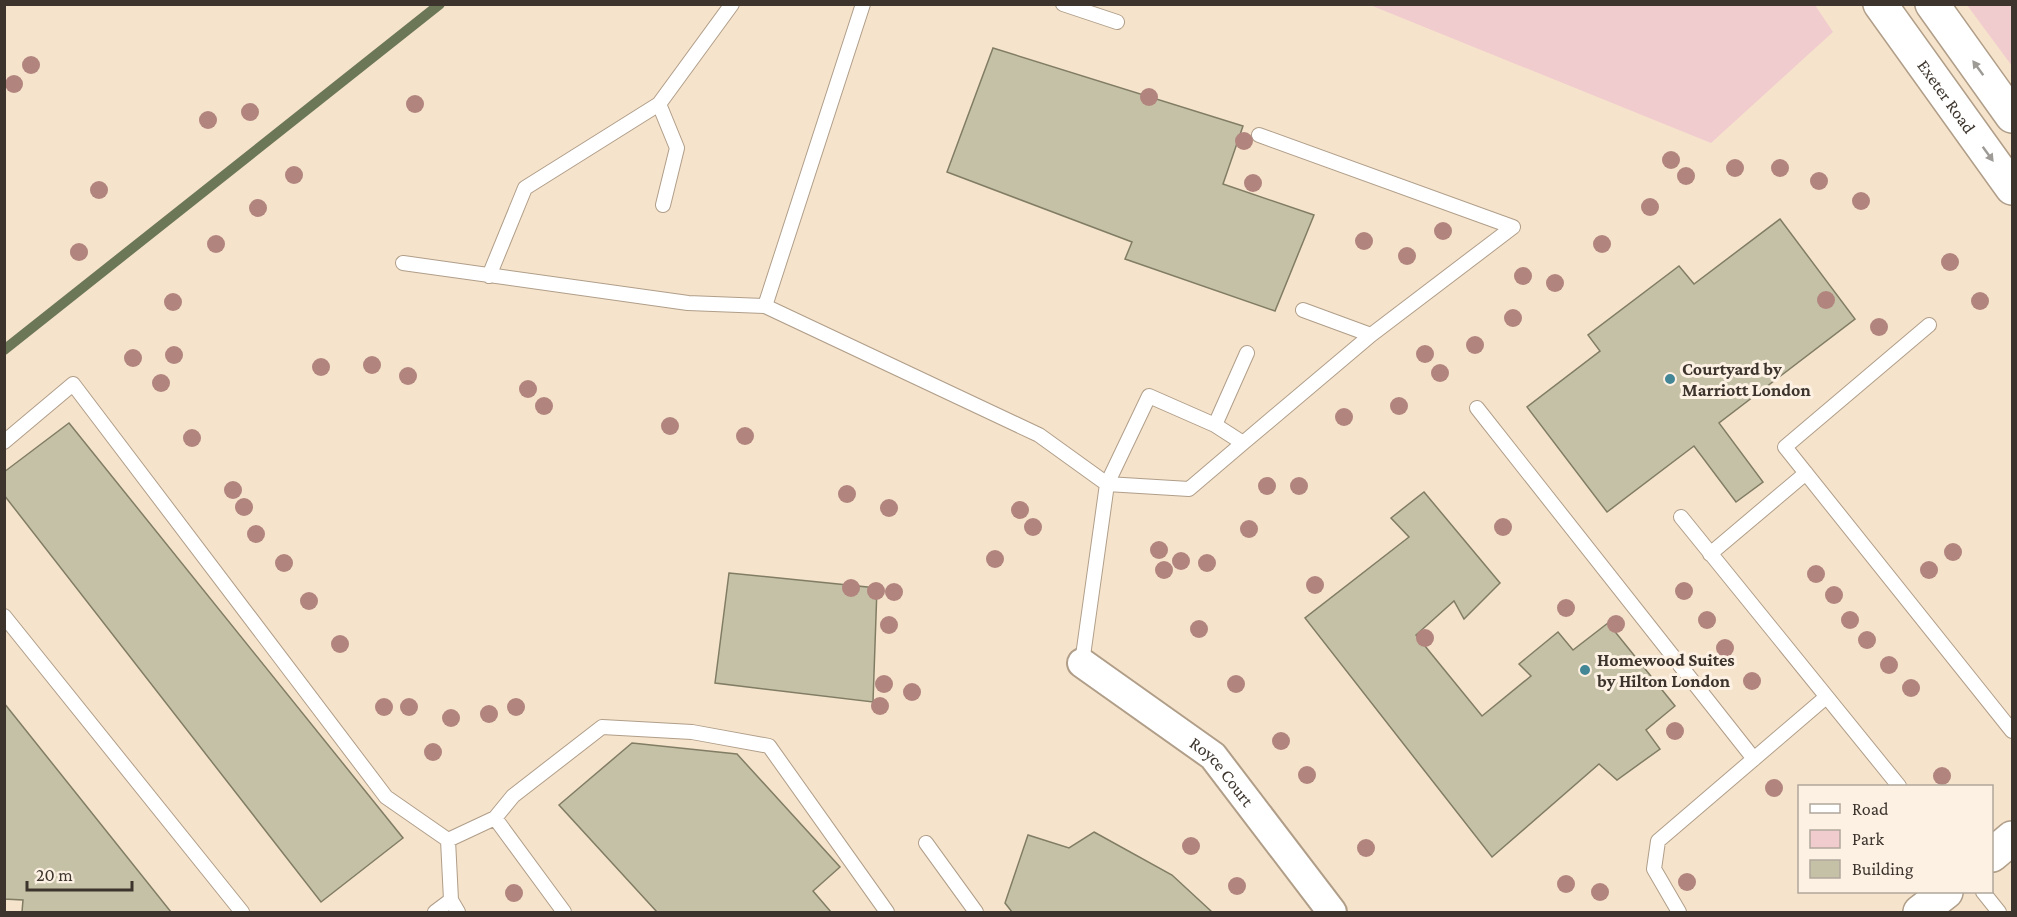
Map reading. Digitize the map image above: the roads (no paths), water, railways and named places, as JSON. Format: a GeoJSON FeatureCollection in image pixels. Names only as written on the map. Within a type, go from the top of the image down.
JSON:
{"type":"FeatureCollection","features":[{"type":"Feature","properties":{"kind":"street","name":"Exeter Road"},"geometry":{"type":"LineString","coordinates":[[1880,4],[2013,188]]}},
{"type":"Feature","properties":{"kind":"street"},"geometry":{"type":"LineString","coordinates":[[1932,4],[2013,116]]}},
{"type":"Feature","properties":{"kind":"street","name":"Royce Court"},"geometry":{"type":"LineString","coordinates":[[1082,663],[1212,756],[1332,912]]}},
{"type":"Feature","properties":{"kind":"street"},"geometry":{"type":"LineString","coordinates":[[1993,854],[2013,838]]}},
{"type":"Feature","properties":{"kind":"street"},"geometry":{"type":"LineString","coordinates":[[1920,912],[1944,893]]}},
{"type":"Feature","properties":{"kind":"lane"},"geometry":{"type":"LineString","coordinates":[[489,276],[525,188],[659,104],[732,4]]}},
{"type":"Feature","properties":{"kind":"lane"},"geometry":{"type":"LineString","coordinates":[[765,306],[863,4]]}},
{"type":"Feature","properties":{"kind":"lane"},"geometry":{"type":"LineString","coordinates":[[1063,4],[1117,22]]}},
{"type":"Feature","properties":{"kind":"lane"},"geometry":{"type":"LineString","coordinates":[[659,104],[677,148],[663,205]]}},
{"type":"Feature","properties":{"kind":"lane"},"geometry":{"type":"LineString","coordinates":[[403,263],[688,303],[765,306],[1039,435],[1107,484],[1189,489],[1371,335],[1513,227],[1259,135]]}},
{"type":"Feature","properties":{"kind":"lane"},"geometry":{"type":"LineString","coordinates":[[1303,310],[1371,335]]}},
{"type":"Feature","properties":{"kind":"lane"},"geometry":{"type":"LineString","coordinates":[[1929,325],[1785,447],[2013,731]]}},
{"type":"Feature","properties":{"kind":"lane"},"geometry":{"type":"LineString","coordinates":[[1215,425],[1247,353]]}},
{"type":"Feature","properties":{"kind":"lane"},"geometry":{"type":"LineString","coordinates":[[4,442],[73,384],[386,797],[448,840]]}},
{"type":"Feature","properties":{"kind":"lane"},"geometry":{"type":"LineString","coordinates":[[1082,663],[1107,484],[1149,396],[1215,425],[1243,443]]}},
{"type":"Feature","properties":{"kind":"lane"},"geometry":{"type":"LineString","coordinates":[[1477,408],[1754,759]]}},
{"type":"Feature","properties":{"kind":"lane"},"geometry":{"type":"LineString","coordinates":[[1710,554],[1806,473]]}},
{"type":"Feature","properties":{"kind":"lane"},"geometry":{"type":"LineString","coordinates":[[1681,517],[1825,698],[1898,785]]}},
{"type":"Feature","properties":{"kind":"lane"},"geometry":{"type":"LineString","coordinates":[[4,616],[242,912]]}},
{"type":"Feature","properties":{"kind":"lane"},"geometry":{"type":"LineString","coordinates":[[1679,912],[1653,869],[1658,841],[1825,698]]}},
{"type":"Feature","properties":{"kind":"lane"},"geometry":{"type":"LineString","coordinates":[[448,840],[495,818],[513,796],[602,727],[692,732],[769,746],[887,912]]}},
{"type":"Feature","properties":{"kind":"lane"},"geometry":{"type":"LineString","coordinates":[[495,818],[564,912]]}},
{"type":"Feature","properties":{"kind":"lane"},"geometry":{"type":"LineString","coordinates":[[435,912],[454,906],[448,840]]}},
{"type":"Feature","properties":{"kind":"lane"},"geometry":{"type":"LineString","coordinates":[[926,843],[976,912]]}},
{"type":"Feature","properties":{"kind":"lane"},"geometry":{"type":"LineString","coordinates":[[1985,893],[1999,912]]}},
{"type":"Feature","properties":{"kind":"waterway"},"geometry":{"type":"LineString","coordinates":[[4,350],[440,4]]}},
{"type":"Feature","properties":{"kind":"place","name":"Courtyard by Marriott London"},"geometry":{"type":"Point","coordinates":[1670,379]}},
{"type":"Feature","properties":{"kind":"place","name":"Homewood Suites by Hilton London"},"geometry":{"type":"Point","coordinates":[1585,670]}}]}
